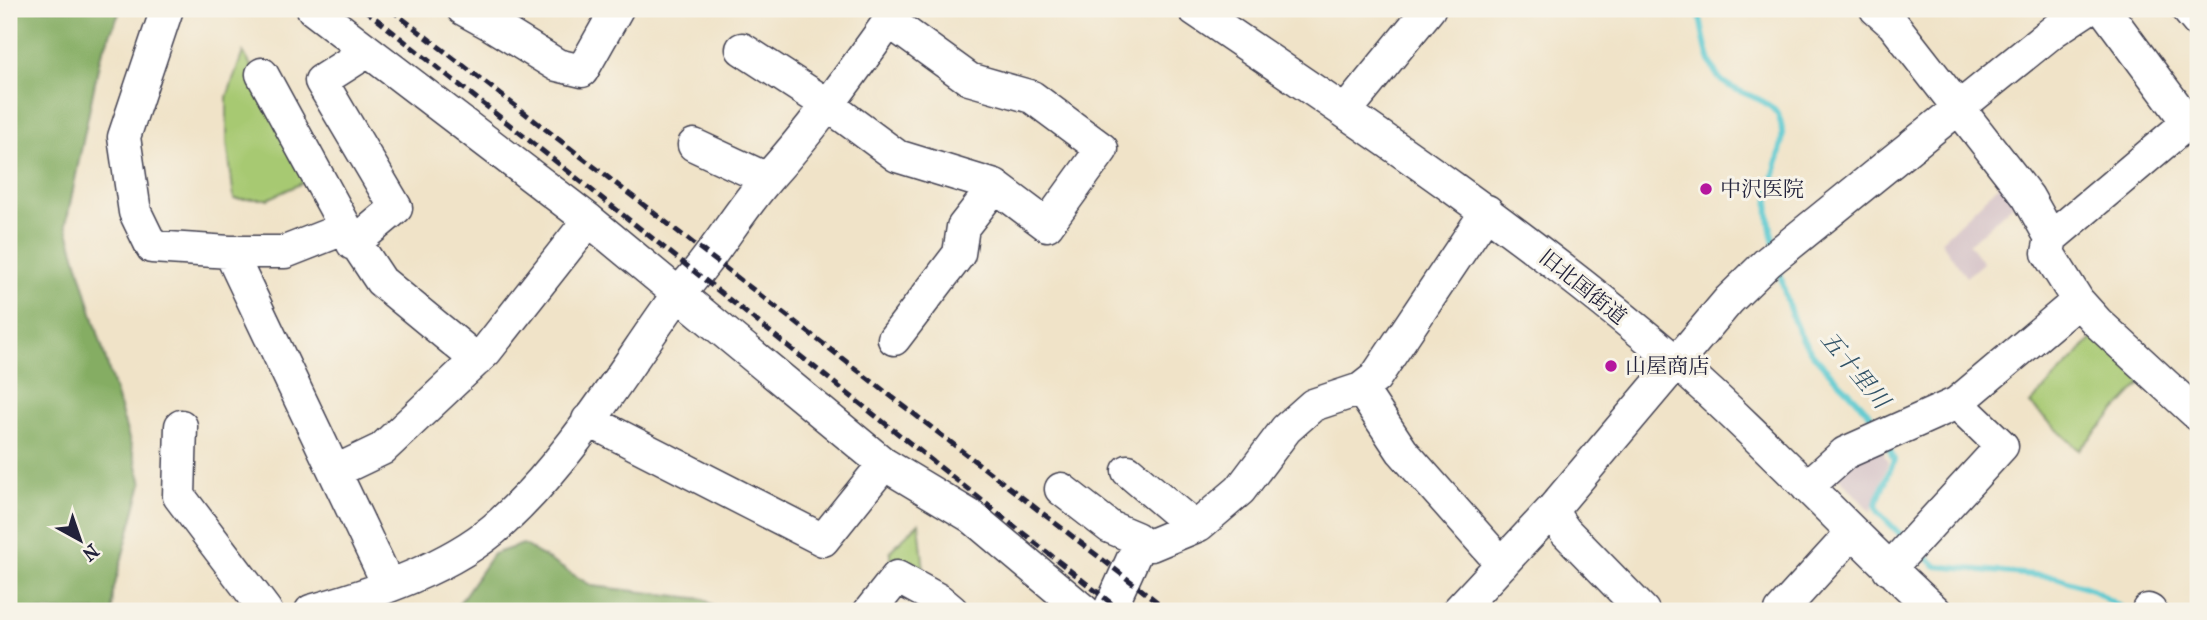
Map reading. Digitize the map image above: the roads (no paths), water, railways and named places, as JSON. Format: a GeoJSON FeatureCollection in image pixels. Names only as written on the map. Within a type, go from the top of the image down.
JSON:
{"type":"FeatureCollection","features":[{"type":"Feature","properties":{"kind":"street"},"geometry":{"type":"LineString","coordinates":[[167,9],[124,137],[135,212],[152,247],[230,253],[285,252],[350,236],[396,208],[321,81],[368,51]]}},
{"type":"Feature","properties":{"kind":"street"},"geometry":{"type":"LineString","coordinates":[[313,9],[589,220],[884,464],[972,517],[1084,611]]}},
{"type":"Feature","properties":{"kind":"street"},"geometry":{"type":"LineString","coordinates":[[463,9],[497,17],[557,65],[582,71],[617,9]]}},
{"type":"Feature","properties":{"kind":"street","name":"旧北国街道"},"geometry":{"type":"LineString","coordinates":[[1194,9],[1487,211],[1676,363],[1852,533],[1904,552],[1935,611]]}},
{"type":"Feature","properties":{"kind":"street"},"geometry":{"type":"LineString","coordinates":[[1345,112],[1429,9]]}},
{"type":"Feature","properties":{"kind":"street"},"geometry":{"type":"LineString","coordinates":[[1876,9],[1893,23],[1960,108],[2028,197],[2051,238]]}},
{"type":"Feature","properties":{"kind":"street"},"geometry":{"type":"LineString","coordinates":[[1458,611],[1551,512],[1721,309],[1777,255],[2055,30],[2087,9]]}},
{"type":"Feature","properties":{"kind":"street"},"geometry":{"type":"LineString","coordinates":[[2104,9],[2193,119],[2051,238],[2048,253],[2078,301],[2196,410]]}},
{"type":"Feature","properties":{"kind":"street"},"geometry":{"type":"LineString","coordinates":[[2187,9],[2198,22]]}},
{"type":"Feature","properties":{"kind":"street"},"geometry":{"type":"LineString","coordinates":[[311,611],[373,594],[388,584],[436,567],[502,523],[559,459],[678,294],[698,273],[767,179],[828,105],[893,15],[969,79],[1032,97],[1102,149],[1047,225],[995,186],[897,156],[828,105],[742,49]]}},
{"type":"Feature","properties":{"kind":"street"},"geometry":{"type":"LineString","coordinates":[[262,74],[350,236],[380,281],[477,360]]}},
{"type":"Feature","properties":{"kind":"street"},"geometry":{"type":"LineString","coordinates":[[694,145],[767,179]]}},
{"type":"Feature","properties":{"kind":"street"},"geometry":{"type":"LineString","coordinates":[[894,339],[959,254],[963,227],[995,186]]}},
{"type":"Feature","properties":{"kind":"street"},"geometry":{"type":"LineString","coordinates":[[1139,545],[1151,545],[1194,527],[1240,490],[1286,429],[1313,405],[1361,389],[1375,378],[1487,211]]}},
{"type":"Feature","properties":{"kind":"street"},"geometry":{"type":"LineString","coordinates":[[336,471],[382,449],[477,360],[589,220]]}},
{"type":"Feature","properties":{"kind":"street"},"geometry":{"type":"LineString","coordinates":[[230,253],[388,584]]}},
{"type":"Feature","properties":{"kind":"street"},"geometry":{"type":"LineString","coordinates":[[1807,487],[1845,453],[1956,403],[2078,301]]}},
{"type":"Feature","properties":{"kind":"street"},"geometry":{"type":"LineString","coordinates":[[1361,389],[1402,451],[1502,564]]}},
{"type":"Feature","properties":{"kind":"street"},"geometry":{"type":"LineString","coordinates":[[1904,552],[2003,446],[1956,403]]}},
{"type":"Feature","properties":{"kind":"street"},"geometry":{"type":"LineString","coordinates":[[588,420],[823,540],[884,464]]}},
{"type":"Feature","properties":{"kind":"street"},"geometry":{"type":"LineString","coordinates":[[181,426],[179,496],[266,611]]}},
{"type":"Feature","properties":{"kind":"street"},"geometry":{"type":"LineString","coordinates":[[1128,471],[1194,527]]}},
{"type":"Feature","properties":{"kind":"street"},"geometry":{"type":"LineString","coordinates":[[1062,489],[1110,527],[1136,538],[1139,545],[1109,611]]}},
{"type":"Feature","properties":{"kind":"street"},"geometry":{"type":"LineString","coordinates":[[1551,512],[1565,531],[1643,611]]}},
{"type":"Feature","properties":{"kind":"street"},"geometry":{"type":"LineString","coordinates":[[1781,611],[1852,533]]}},
{"type":"Feature","properties":{"kind":"street"},"geometry":{"type":"LineString","coordinates":[[870,611],[897,577],[939,600],[953,611]]}},
{"type":"Feature","properties":{"kind":"waterway","name":"五十里川"},"geometry":{"type":"LineString","coordinates":[[1698,9],[1708,56],[1721,80],[1768,104],[1779,117],[1782,127],[1781,147],[1768,202],[1774,244]]}},
{"type":"Feature","properties":{"kind":"waterway","name":"五十里川"},"geometry":{"type":"LineString","coordinates":[[1778,265],[1792,315],[1802,338],[1817,359],[1879,427]]}},
{"type":"Feature","properties":{"kind":"waterway","name":"五十里川"},"geometry":{"type":"LineString","coordinates":[[1887,443],[1894,460],[1876,504],[1879,513],[1904,538]]}},
{"type":"Feature","properties":{"kind":"waterway","name":"五十里川"},"geometry":{"type":"LineString","coordinates":[[1918,549],[1936,566],[2056,577],[2089,588],[2127,611]]}},
{"type":"Feature","properties":{"kind":"railway"},"geometry":{"type":"LineString","coordinates":[[364,9],[1121,611]]}},
{"type":"Feature","properties":{"kind":"railway"},"geometry":{"type":"LineString","coordinates":[[390,9],[1169,611]]}},
{"type":"Feature","properties":{"kind":"place","name":"中沢医院"},"geometry":{"type":"Point","coordinates":[1706,189]}},
{"type":"Feature","properties":{"kind":"place","name":"山屋商店"},"geometry":{"type":"Point","coordinates":[1611,366]}}]}
